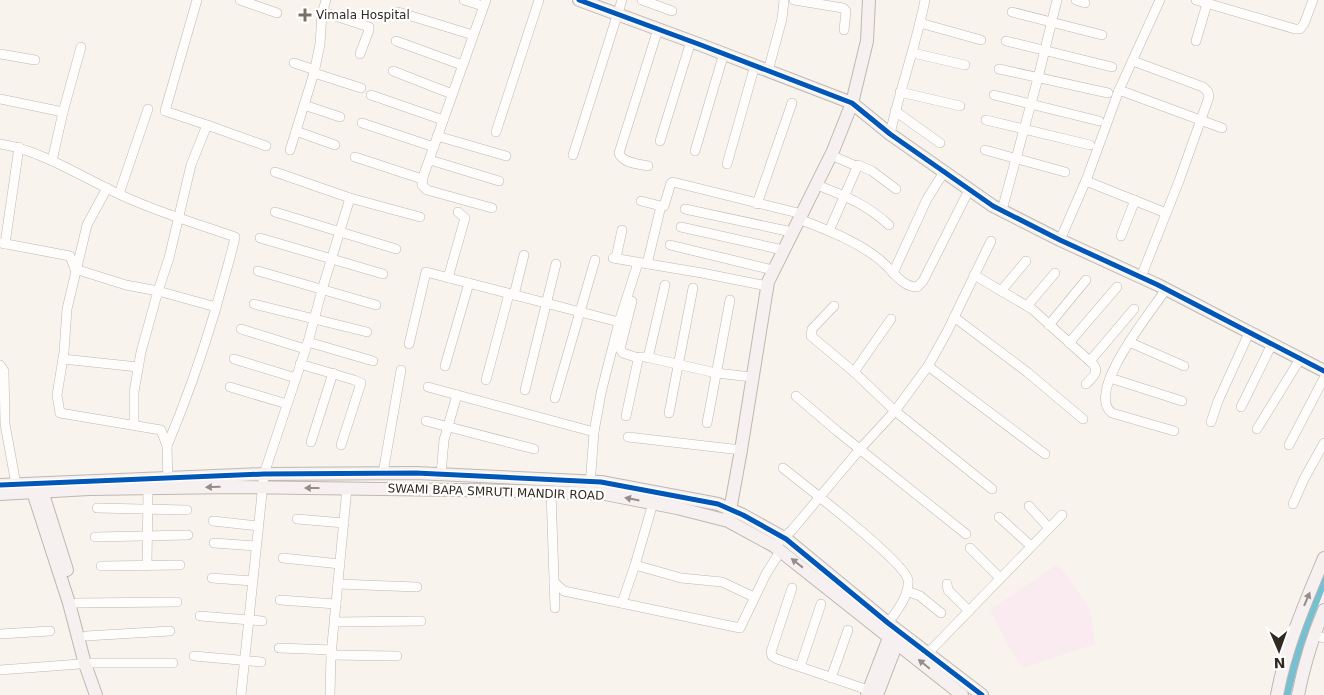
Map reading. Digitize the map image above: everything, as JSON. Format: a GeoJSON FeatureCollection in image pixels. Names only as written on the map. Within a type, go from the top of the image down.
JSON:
{"type":"FeatureCollection","features":[{"type":"Feature","properties":{"kind":"street"},"geometry":{"type":"LineString","coordinates":[[197,0],[165,111],[266,146]]}},
{"type":"Feature","properties":{"kind":"street"},"geometry":{"type":"LineString","coordinates":[[240,0],[277,13]]}},
{"type":"Feature","properties":{"kind":"street"},"geometry":{"type":"LineString","coordinates":[[290,150],[315,72],[322,30],[322,12],[326,0]]}},
{"type":"Feature","properties":{"kind":"street"},"geometry":{"type":"LineString","coordinates":[[464,0],[484,3],[437,136],[422,186],[427,190],[492,208]]}},
{"type":"Feature","properties":{"kind":"street"},"geometry":{"type":"LineString","coordinates":[[496,132],[540,0]]}},
{"type":"Feature","properties":{"kind":"street"},"geometry":{"type":"LineString","coordinates":[[579,0],[724,53],[852,103],[890,134],[1002,210],[1060,240],[1166,289],[1324,371]]}},
{"type":"Feature","properties":{"kind":"street"},"geometry":{"type":"LineString","coordinates":[[573,155],[622,0]]}},
{"type":"Feature","properties":{"kind":"street"},"geometry":{"type":"LineString","coordinates":[[642,0],[672,11]]}},
{"type":"Feature","properties":{"kind":"street"},"geometry":{"type":"LineString","coordinates":[[768,71],[782,19],[784,0]]}},
{"type":"Feature","properties":{"kind":"street"},"geometry":{"type":"LineString","coordinates":[[794,0],[843,8],[846,11],[844,30]]}},
{"type":"Feature","properties":{"kind":"street"},"geometry":{"type":"LineString","coordinates":[[729,515],[767,286],[773,270],[831,155],[852,103],[867,41],[869,0]]}},
{"type":"Feature","properties":{"kind":"street"},"geometry":{"type":"LineString","coordinates":[[890,134],[900,92],[913,53],[925,0]]}},
{"type":"Feature","properties":{"kind":"street"},"geometry":{"type":"LineString","coordinates":[[1002,210],[1038,78],[1056,0]]}},
{"type":"Feature","properties":{"kind":"street"},"geometry":{"type":"LineString","coordinates":[[1060,240],[1086,181],[1119,90],[1160,0]]}},
{"type":"Feature","properties":{"kind":"street"},"geometry":{"type":"LineString","coordinates":[[1196,0],[1296,30],[1300,29],[1304,24],[1313,0]]}},
{"type":"Feature","properties":{"kind":"street"},"geometry":{"type":"LineString","coordinates":[[1196,41],[1207,2]]}},
{"type":"Feature","properties":{"kind":"street"},"geometry":{"type":"LineString","coordinates":[[322,12],[369,27],[360,54]]}},
{"type":"Feature","properties":{"kind":"street"},"geometry":{"type":"LineString","coordinates":[[398,12],[473,35]]}},
{"type":"Feature","properties":{"kind":"street"},"geometry":{"type":"LineString","coordinates":[[1012,12],[1102,35]]}},
{"type":"Feature","properties":{"kind":"street"},"geometry":{"type":"LineString","coordinates":[[920,23],[982,40]]}},
{"type":"Feature","properties":{"kind":"street"},"geometry":{"type":"LineString","coordinates":[[648,166],[622,158],[620,153],[658,29]]}},
{"type":"Feature","properties":{"kind":"street"},"geometry":{"type":"LineString","coordinates":[[396,41],[462,65]]}},
{"type":"Feature","properties":{"kind":"street"},"geometry":{"type":"LineString","coordinates":[[660,141],[691,41]]}},
{"type":"Feature","properties":{"kind":"street"},"geometry":{"type":"LineString","coordinates":[[1006,41],[1045,49],[1112,67]]}},
{"type":"Feature","properties":{"kind":"street"},"geometry":{"type":"LineString","coordinates":[[52,161],[81,47]]}},
{"type":"Feature","properties":{"kind":"street"},"geometry":{"type":"LineString","coordinates":[[695,151],[724,53]]}},
{"type":"Feature","properties":{"kind":"street"},"geometry":{"type":"LineString","coordinates":[[913,53],[965,65]]}},
{"type":"Feature","properties":{"kind":"street"},"geometry":{"type":"LineString","coordinates":[[0,54],[35,60]]}},
{"type":"Feature","properties":{"kind":"street"},"geometry":{"type":"LineString","coordinates":[[1133,61],[1203,88],[1208,92],[1209,97],[1141,278]]}},
{"type":"Feature","properties":{"kind":"street"},"geometry":{"type":"LineString","coordinates":[[294,63],[361,88]]}},
{"type":"Feature","properties":{"kind":"street"},"geometry":{"type":"LineString","coordinates":[[727,164],[755,65]]}},
{"type":"Feature","properties":{"kind":"street"},"geometry":{"type":"LineString","coordinates":[[999,69],[1108,93]]}},
{"type":"Feature","properties":{"kind":"street"},"geometry":{"type":"LineString","coordinates":[[393,71],[452,94]]}},
{"type":"Feature","properties":{"kind":"street"},"geometry":{"type":"LineString","coordinates":[[1119,90],[1222,128]]}},
{"type":"Feature","properties":{"kind":"street"},"geometry":{"type":"LineString","coordinates":[[900,92],[960,106]]}},
{"type":"Feature","properties":{"kind":"street"},"geometry":{"type":"LineString","coordinates":[[371,95],[443,120]]}},
{"type":"Feature","properties":{"kind":"street"},"geometry":{"type":"LineString","coordinates":[[994,95],[1099,121]]}},
{"type":"Feature","properties":{"kind":"street"},"geometry":{"type":"LineString","coordinates":[[0,99],[63,112]]}},
{"type":"Feature","properties":{"kind":"street"},"geometry":{"type":"LineString","coordinates":[[757,204],[792,103]]}},
{"type":"Feature","properties":{"kind":"street"},"geometry":{"type":"LineString","coordinates":[[304,105],[340,117]]}},
{"type":"Feature","properties":{"kind":"street"},"geometry":{"type":"LineString","coordinates":[[119,194],[148,109]]}},
{"type":"Feature","properties":{"kind":"street"},"geometry":{"type":"LineString","coordinates":[[895,111],[940,143]]}},
{"type":"Feature","properties":{"kind":"street"},"geometry":{"type":"LineString","coordinates":[[986,120],[1090,145]]}},
{"type":"Feature","properties":{"kind":"street"},"geometry":{"type":"LineString","coordinates":[[362,122],[434,147]]}},
{"type":"Feature","properties":{"kind":"street"},"geometry":{"type":"LineString","coordinates":[[134,425],[134,392],[141,352],[169,258],[191,165],[208,125]]}},
{"type":"Feature","properties":{"kind":"street"},"geometry":{"type":"LineString","coordinates":[[296,131],[335,145]]}},
{"type":"Feature","properties":{"kind":"street"},"geometry":{"type":"LineString","coordinates":[[437,136],[506,156]]}},
{"type":"Feature","properties":{"kind":"street"},"geometry":{"type":"LineString","coordinates":[[0,144],[19,147],[52,161],[152,210],[236,237],[208,336],[187,399],[167,446]]}},
{"type":"Feature","properties":{"kind":"street"},"geometry":{"type":"LineString","coordinates":[[19,147],[2,243],[70,256],[75,269]]}},
{"type":"Feature","properties":{"kind":"street"},"geometry":{"type":"LineString","coordinates":[[985,150],[1065,172]]}},
{"type":"Feature","properties":{"kind":"street"},"geometry":{"type":"LineString","coordinates":[[831,155],[872,171],[896,189]]}},
{"type":"Feature","properties":{"kind":"street"},"geometry":{"type":"LineString","coordinates":[[355,157],[423,178]]}},
{"type":"Feature","properties":{"kind":"street"},"geometry":{"type":"LineString","coordinates":[[430,160],[498,181]]}},
{"type":"Feature","properties":{"kind":"street"},"geometry":{"type":"LineString","coordinates":[[829,232],[856,166]]}},
{"type":"Feature","properties":{"kind":"street"},"geometry":{"type":"LineString","coordinates":[[276,172],[350,198],[420,218]]}},
{"type":"Feature","properties":{"kind":"street"},"geometry":{"type":"LineString","coordinates":[[893,273],[927,199],[944,172]]}},
{"type":"Feature","properties":{"kind":"street"},"geometry":{"type":"LineString","coordinates":[[590,488],[594,432],[601,393],[619,322],[642,263],[661,206],[664,206],[671,182],[675,181],[800,217],[858,245],[881,260],[907,284],[914,287],[920,286],[970,190]]}},
{"type":"Feature","properties":{"kind":"street"},"geometry":{"type":"LineString","coordinates":[[1086,181],[1166,212]]}},
{"type":"Feature","properties":{"kind":"street"},"geometry":{"type":"LineString","coordinates":[[816,185],[844,196],[873,211],[889,225]]}},
{"type":"Feature","properties":{"kind":"street"},"geometry":{"type":"LineString","coordinates":[[107,188],[87,225],[75,269],[67,308],[63,359],[57,395],[60,413],[161,430],[167,446],[168,483]]}},
{"type":"Feature","properties":{"kind":"street"},"geometry":{"type":"LineString","coordinates":[[241,695],[264,474],[307,345],[350,198]]}},
{"type":"Feature","properties":{"kind":"street"},"geometry":{"type":"LineString","coordinates":[[1121,236],[1135,200]]}},
{"type":"Feature","properties":{"kind":"street"},"geometry":{"type":"LineString","coordinates":[[641,201],[661,206]]}},
{"type":"Feature","properties":{"kind":"street"},"geometry":{"type":"LineString","coordinates":[[685,209],[792,232]]}},
{"type":"Feature","properties":{"kind":"street"},"geometry":{"type":"LineString","coordinates":[[275,212],[396,249]]}},
{"type":"Feature","properties":{"kind":"street"},"geometry":{"type":"LineString","coordinates":[[448,278],[465,218],[458,212]]}},
{"type":"Feature","properties":{"kind":"street"},"geometry":{"type":"LineString","coordinates":[[681,227],[783,250]]}},
{"type":"Feature","properties":{"kind":"street"},"geometry":{"type":"LineString","coordinates":[[622,230],[614,258],[702,272],[767,286]]}},
{"type":"Feature","properties":{"kind":"street"},"geometry":{"type":"LineString","coordinates":[[260,238],[383,274]]}},
{"type":"Feature","properties":{"kind":"street"},"geometry":{"type":"LineString","coordinates":[[554,582],[564,590],[740,628],[779,545],[860,449],[895,411],[928,366],[991,241]]}},
{"type":"Feature","properties":{"kind":"street"},"geometry":{"type":"LineString","coordinates":[[670,245],[773,270]]}},
{"type":"Feature","properties":{"kind":"street"},"geometry":{"type":"LineString","coordinates":[[486,380],[524,254]]}},
{"type":"Feature","properties":{"kind":"street"},"geometry":{"type":"LineString","coordinates":[[555,398],[595,260]]}},
{"type":"Feature","properties":{"kind":"street"},"geometry":{"type":"LineString","coordinates":[[1001,291],[1026,261]]}},
{"type":"Feature","properties":{"kind":"street"},"geometry":{"type":"LineString","coordinates":[[525,390],[556,264]]}},
{"type":"Feature","properties":{"kind":"street"},"geometry":{"type":"LineString","coordinates":[[75,269],[126,285],[158,291],[216,307]]}},
{"type":"Feature","properties":{"kind":"street"},"geometry":{"type":"LineString","coordinates":[[258,271],[376,306]]}},
{"type":"Feature","properties":{"kind":"street"},"geometry":{"type":"LineString","coordinates":[[408,344],[426,272],[619,322]]}},
{"type":"Feature","properties":{"kind":"street"},"geometry":{"type":"LineString","coordinates":[[1027,306],[1055,273]]}},
{"type":"Feature","properties":{"kind":"street"},"geometry":{"type":"LineString","coordinates":[[974,274],[1027,306],[1095,366],[1096,373],[1086,384]]}},
{"type":"Feature","properties":{"kind":"street"},"geometry":{"type":"LineString","coordinates":[[1049,325],[1086,280]]}},
{"type":"Feature","properties":{"kind":"street"},"geometry":{"type":"LineString","coordinates":[[446,366],[469,283]]}},
{"type":"Feature","properties":{"kind":"street"},"geometry":{"type":"LineString","coordinates":[[648,358],[665,285]]}},
{"type":"Feature","properties":{"kind":"street"},"geometry":{"type":"LineString","coordinates":[[1070,343],[1117,287]]}},
{"type":"Feature","properties":{"kind":"street"},"geometry":{"type":"LineString","coordinates":[[669,413],[693,288]]}},
{"type":"Feature","properties":{"kind":"street"},"geometry":{"type":"LineString","coordinates":[[1166,289],[1129,342],[1110,378],[1105,402],[1107,409],[1112,413],[1174,431]]}},
{"type":"Feature","properties":{"kind":"street"},"geometry":{"type":"LineString","coordinates":[[707,423],[730,300]]}},
{"type":"Feature","properties":{"kind":"street"},"geometry":{"type":"LineString","coordinates":[[632,301],[620,350],[623,353],[638,358],[648,358],[716,373],[752,377]]}},
{"type":"Feature","properties":{"kind":"street"},"geometry":{"type":"LineString","coordinates":[[254,304],[367,332]]}},
{"type":"Feature","properties":{"kind":"street"},"geometry":{"type":"LineString","coordinates":[[834,306],[812,329],[811,336],[854,372],[895,411],[992,489]]}},
{"type":"Feature","properties":{"kind":"street"},"geometry":{"type":"LineString","coordinates":[[1090,362],[1134,309]]}},
{"type":"Feature","properties":{"kind":"street"},"geometry":{"type":"LineString","coordinates":[[954,317],[1027,372],[1083,419]]}},
{"type":"Feature","properties":{"kind":"street"},"geometry":{"type":"LineString","coordinates":[[854,372],[891,319]]}},
{"type":"Feature","properties":{"kind":"street"},"geometry":{"type":"LineString","coordinates":[[241,329],[373,362]]}},
{"type":"Feature","properties":{"kind":"street"},"geometry":{"type":"LineString","coordinates":[[1211,422],[1218,401],[1249,333]]}},
{"type":"Feature","properties":{"kind":"street"},"geometry":{"type":"LineString","coordinates":[[1129,342],[1184,366]]}},
{"type":"Feature","properties":{"kind":"street"},"geometry":{"type":"LineString","coordinates":[[1241,407],[1272,344]]}},
{"type":"Feature","properties":{"kind":"street"},"geometry":{"type":"LineString","coordinates":[[626,416],[638,358]]}},
{"type":"Feature","properties":{"kind":"street"},"geometry":{"type":"LineString","coordinates":[[63,359],[138,367]]}},
{"type":"Feature","properties":{"kind":"street"},"geometry":{"type":"LineString","coordinates":[[234,359],[296,378]]}},
{"type":"Feature","properties":{"kind":"street"},"geometry":{"type":"LineString","coordinates":[[1257,429],[1300,359]]}},
{"type":"Feature","properties":{"kind":"street"},"geometry":{"type":"LineString","coordinates":[[300,364],[361,383],[342,445]]}},
{"type":"Feature","properties":{"kind":"street"},"geometry":{"type":"LineString","coordinates":[[0,365],[4,371],[5,424],[16,488]]}},
{"type":"Feature","properties":{"kind":"street"},"geometry":{"type":"LineString","coordinates":[[928,366],[1045,454]]}},
{"type":"Feature","properties":{"kind":"street"},"geometry":{"type":"LineString","coordinates":[[383,473],[401,370]]}},
{"type":"Feature","properties":{"kind":"street"},"geometry":{"type":"LineString","coordinates":[[312,442],[333,374]]}},
{"type":"Feature","properties":{"kind":"street"},"geometry":{"type":"LineString","coordinates":[[1110,378],[1182,401]]}},
{"type":"Feature","properties":{"kind":"street"},"geometry":{"type":"LineString","coordinates":[[1289,445],[1324,378]]}},
{"type":"Feature","properties":{"kind":"street"},"geometry":{"type":"LineString","coordinates":[[230,387],[287,404]]}},
{"type":"Feature","properties":{"kind":"street"},"geometry":{"type":"LineString","coordinates":[[428,387],[594,432]]}},
{"type":"Feature","properties":{"kind":"street"},"geometry":{"type":"LineString","coordinates":[[441,474],[444,440],[457,394]]}},
{"type":"Feature","properties":{"kind":"street"},"geometry":{"type":"LineString","coordinates":[[796,396],[966,534]]}},
{"type":"Feature","properties":{"kind":"street"},"geometry":{"type":"LineString","coordinates":[[426,421],[534,448]]}},
{"type":"Feature","properties":{"kind":"street"},"geometry":{"type":"LineString","coordinates":[[628,437],[741,450]]}},
{"type":"Feature","properties":{"kind":"street"},"geometry":{"type":"LineString","coordinates":[[1293,504],[1304,479],[1324,443]]}},
{"type":"Feature","properties":{"kind":"street"},"geometry":{"type":"LineString","coordinates":[[783,468],[897,563],[908,578],[907,591],[870,693],[777,660],[772,656],[771,652],[792,588]]}},
{"type":"Feature","properties":{"kind":"street"},"geometry":{"type":"LineString","coordinates":[[0,485],[16,488],[168,483],[264,474],[441,474],[661,493],[718,504],[729,515]]}},
{"type":"Feature","properties":{"kind":"street","name":"SWAMI BAPA SMRUTI MANDIR ROAD"},"geometry":{"type":"LineString","coordinates":[[0,494],[16,488],[38,492],[89,489],[148,489],[168,483],[262,488],[551,492],[590,488],[605,494],[729,515],[779,545],[892,632],[962,695]]}},
{"type":"Feature","properties":{"kind":"street"},"geometry":{"type":"LineString","coordinates":[[330,695],[334,622],[348,488]]}},
{"type":"Feature","properties":{"kind":"street"},"geometry":{"type":"LineString","coordinates":[[147,566],[148,489]]}},
{"type":"Feature","properties":{"kind":"street"},"geometry":{"type":"LineString","coordinates":[[38,492],[78,603],[86,636],[89,663],[96,695]]}},
{"type":"Feature","properties":{"kind":"street"},"geometry":{"type":"LineString","coordinates":[[38,492],[69,603],[89,663],[103,695]]}},
{"type":"Feature","properties":{"kind":"street"},"geometry":{"type":"LineString","coordinates":[[551,492],[555,608]]}},
{"type":"Feature","properties":{"kind":"street"},"geometry":{"type":"LineString","coordinates":[[622,603],[653,503]]}},
{"type":"Feature","properties":{"kind":"street"},"geometry":{"type":"LineString","coordinates":[[1029,506],[1049,528]]}},
{"type":"Feature","properties":{"kind":"street"},"geometry":{"type":"LineString","coordinates":[[97,508],[187,510]]}},
{"type":"Feature","properties":{"kind":"street"},"geometry":{"type":"LineString","coordinates":[[928,653],[1062,515]]}},
{"type":"Feature","properties":{"kind":"street"},"geometry":{"type":"LineString","coordinates":[[999,517],[1031,546]]}},
{"type":"Feature","properties":{"kind":"street"},"geometry":{"type":"LineString","coordinates":[[297,519],[344,523]]}},
{"type":"Feature","properties":{"kind":"street"},"geometry":{"type":"LineString","coordinates":[[213,521],[258,526]]}},
{"type":"Feature","properties":{"kind":"street"},"geometry":{"type":"LineString","coordinates":[[95,538],[188,535]]}},
{"type":"Feature","properties":{"kind":"street"},"geometry":{"type":"LineString","coordinates":[[214,543],[256,546]]}},
{"type":"Feature","properties":{"kind":"street"},"geometry":{"type":"LineString","coordinates":[[970,548],[1000,578]]}},
{"type":"Feature","properties":{"kind":"street"},"geometry":{"type":"LineString","coordinates":[[284,558],[340,564]]}},
{"type":"Feature","properties":{"kind":"street"},"geometry":{"type":"LineString","coordinates":[[1277,695],[1282,665],[1324,558]]}},
{"type":"Feature","properties":{"kind":"street"},"geometry":{"type":"LineString","coordinates":[[101,566],[180,565]]}},
{"type":"Feature","properties":{"kind":"street"},"geometry":{"type":"LineString","coordinates":[[635,566],[680,578],[722,582],[754,597]]}},
{"type":"Feature","properties":{"kind":"street"},"geometry":{"type":"LineString","coordinates":[[212,578],[252,581]]}},
{"type":"Feature","properties":{"kind":"street"},"geometry":{"type":"LineString","coordinates":[[338,584],[417,587]]}},
{"type":"Feature","properties":{"kind":"street"},"geometry":{"type":"LineString","coordinates":[[947,584],[948,590],[969,611]]}},
{"type":"Feature","properties":{"kind":"street"},"geometry":{"type":"LineString","coordinates":[[907,591],[916,594],[942,613]]}},
{"type":"Feature","properties":{"kind":"street"},"geometry":{"type":"LineString","coordinates":[[280,600],[336,604]]}},
{"type":"Feature","properties":{"kind":"street"},"geometry":{"type":"LineString","coordinates":[[78,603],[177,602]]}},
{"type":"Feature","properties":{"kind":"street"},"geometry":{"type":"LineString","coordinates":[[800,667],[821,604]]}},
{"type":"Feature","properties":{"kind":"street"},"geometry":{"type":"LineString","coordinates":[[1298,695],[1303,670],[1319,636],[1324,610]]}},
{"type":"Feature","properties":{"kind":"street"},"geometry":{"type":"LineString","coordinates":[[200,616],[262,621]]}},
{"type":"Feature","properties":{"kind":"street"},"geometry":{"type":"LineString","coordinates":[[334,622],[421,621]]}},
{"type":"Feature","properties":{"kind":"street"},"geometry":{"type":"LineString","coordinates":[[1295,628],[1319,636]]}},
{"type":"Feature","properties":{"kind":"street"},"geometry":{"type":"LineString","coordinates":[[0,634],[50,630]]}},
{"type":"Feature","properties":{"kind":"street"},"geometry":{"type":"LineString","coordinates":[[832,678],[848,630]]}},
{"type":"Feature","properties":{"kind":"street"},"geometry":{"type":"LineString","coordinates":[[86,636],[170,631]]}},
{"type":"Feature","properties":{"kind":"street"},"geometry":{"type":"LineString","coordinates":[[892,632],[928,653],[982,695]]}},
{"type":"Feature","properties":{"kind":"street"},"geometry":{"type":"LineString","coordinates":[[278,648],[397,656]]}},
{"type":"Feature","properties":{"kind":"street"},"geometry":{"type":"LineString","coordinates":[[194,656],[261,662]]}},
{"type":"Feature","properties":{"kind":"street"},"geometry":{"type":"LineString","coordinates":[[0,670],[89,663],[173,662]]}},
{"type":"Feature","properties":{"kind":"shaded area"},"geometry":{"type":"Polygon","coordinates":[[[1058,564],[1090,609],[1095,644],[1023,668],[1009,647],[990,610],[1058,564]]]}},
{"type":"Feature","properties":{"kind":"waterway"},"geometry":{"type":"LineString","coordinates":[[1286,695],[1302,636],[1324,579]]}},
{"type":"Feature","properties":{"kind":"cycle path"},"geometry":{"type":"LineString","coordinates":[[579,0],[852,103],[890,134],[993,206],[1060,240],[1158,285],[1324,371]]}},
{"type":"Feature","properties":{"kind":"cycle path"},"geometry":{"type":"LineString","coordinates":[[0,485],[264,474],[416,473],[601,482],[718,504],[743,515],[786,539],[888,623],[982,695]]}},
{"type":"Feature","properties":{"kind":"place","name":"Vimala Hospital"},"geometry":{"type":"Point","coordinates":[305,15]}}]}
